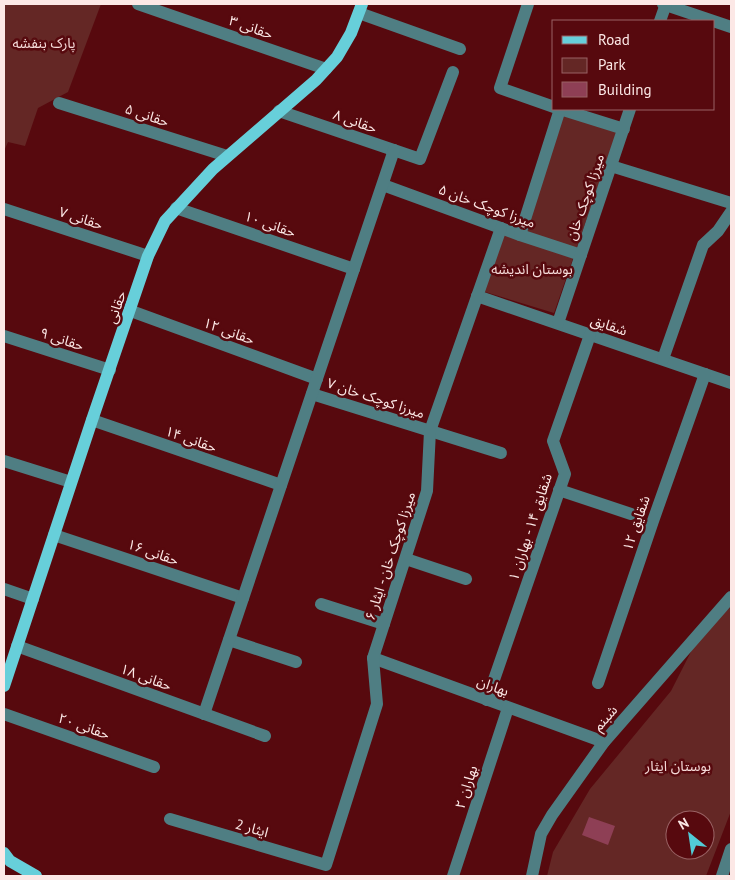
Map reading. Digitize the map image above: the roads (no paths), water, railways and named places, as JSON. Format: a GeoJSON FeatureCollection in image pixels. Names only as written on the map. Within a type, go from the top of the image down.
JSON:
{"type":"FeatureCollection","features":[{"type":"Feature","properties":{"kind":"main road","name":"حقانی"},"geometry":{"type":"LineString","coordinates":[[4,686],[148,256],[165,221],[213,169],[316,80],[336,57],[351,32],[360,8]]}},
{"type":"Feature","properties":{"kind":"main road"},"geometry":{"type":"LineString","coordinates":[[4,853],[10,861],[36,876]]}},
{"type":"Feature","properties":{"kind":"street","name":"حقانی ۳"},"geometry":{"type":"LineString","coordinates":[[138,4],[326,69]]}},
{"type":"Feature","properties":{"kind":"street"},"geometry":{"type":"LineString","coordinates":[[528,4],[500,88],[552,106]]}},
{"type":"Feature","properties":{"kind":"street"},"geometry":{"type":"LineString","coordinates":[[660,20],[665,4],[711,20]]}},
{"type":"Feature","properties":{"kind":"street"},"geometry":{"type":"LineString","coordinates":[[360,8],[460,49]]}},
{"type":"Feature","properties":{"kind":"street"},"geometry":{"type":"LineString","coordinates":[[715,21],[731,27]]}},
{"type":"Feature","properties":{"kind":"street","name":"حقانی ۸"},"geometry":{"type":"LineString","coordinates":[[279,111],[420,159],[453,72]]}},
{"type":"Feature","properties":{"kind":"street","name":"حقانی ۵"},"geometry":{"type":"LineString","coordinates":[[59,103],[227,156]]}},
{"type":"Feature","properties":{"kind":"street"},"geometry":{"type":"LineString","coordinates":[[520,235],[560,110]]}},
{"type":"Feature","properties":{"kind":"street"},"geometry":{"type":"LineString","coordinates":[[563,110],[624,129]]}},
{"type":"Feature","properties":{"kind":"street","name":"میرزا کوچک خان"},"geometry":{"type":"LineString","coordinates":[[558,323],[630,110]]}},
{"type":"Feature","properties":{"kind":"street"},"geometry":{"type":"LineString","coordinates":[[204,714],[394,150]]}},
{"type":"Feature","properties":{"kind":"street"},"geometry":{"type":"LineString","coordinates":[[611,166],[731,202]]}},
{"type":"Feature","properties":{"kind":"street","name":"میرزا کوچک خان ۵"},"geometry":{"type":"LineString","coordinates":[[383,185],[581,255]]}},
{"type":"Feature","properties":{"kind":"street","name":"حقانی ۱۰"},"geometry":{"type":"LineString","coordinates":[[176,208],[354,269]]}},
{"type":"Feature","properties":{"kind":"street","name":"حقانی ۷"},"geometry":{"type":"LineString","coordinates":[[4,209],[148,256]]}},
{"type":"Feature","properties":{"kind":"street"},"geometry":{"type":"LineString","coordinates":[[663,359],[703,245],[718,231],[731,212]]}},
{"type":"Feature","properties":{"kind":"street","name":"میرزا کوچک خان - ایثار ۶"},"geometry":{"type":"LineString","coordinates":[[326,865],[377,704],[373,658],[427,491],[430,431],[501,228]]}},
{"type":"Feature","properties":{"kind":"street"},"geometry":{"type":"LineString","coordinates":[[718,231],[731,235]]}},
{"type":"Feature","properties":{"kind":"street","name":"شقایق"},"geometry":{"type":"LineString","coordinates":[[477,296],[731,383]]}},
{"type":"Feature","properties":{"kind":"street","name":"حقانی ۱۲"},"geometry":{"type":"LineString","coordinates":[[131,311],[317,379]]}},
{"type":"Feature","properties":{"kind":"street","name":"شقایق ۱۴ - بهاران ۱"},"geometry":{"type":"LineString","coordinates":[[487,700],[565,474],[553,440],[590,335]]}},
{"type":"Feature","properties":{"kind":"street","name":"حقانی ۹"},"geometry":{"type":"LineString","coordinates":[[4,336],[110,370]]}},
{"type":"Feature","properties":{"kind":"street","name":"شقایق ۱۲"},"geometry":{"type":"LineString","coordinates":[[598,683],[705,374]]}},
{"type":"Feature","properties":{"kind":"street","name":"میرزا کوچک خان ۷"},"geometry":{"type":"LineString","coordinates":[[312,394],[501,453]]}},
{"type":"Feature","properties":{"kind":"street","name":"حقانی ۱۴"},"geometry":{"type":"LineString","coordinates":[[92,420],[282,485]]}},
{"type":"Feature","properties":{"kind":"street"},"geometry":{"type":"LineString","coordinates":[[4,461],[71,482]]}},
{"type":"Feature","properties":{"kind":"street"},"geometry":{"type":"LineString","coordinates":[[559,490],[631,514]]}},
{"type":"Feature","properties":{"kind":"street","name":"حقانی ۱۶"},"geometry":{"type":"LineString","coordinates":[[54,535],[243,598]]}},
{"type":"Feature","properties":{"kind":"street"},"geometry":{"type":"LineString","coordinates":[[406,559],[466,579]]}},
{"type":"Feature","properties":{"kind":"street"},"geometry":{"type":"LineString","coordinates":[[4,589],[33,599]]}},
{"type":"Feature","properties":{"kind":"street","name":"شبنم"},"geometry":{"type":"LineString","coordinates":[[532,876],[541,834],[552,815],[604,742],[731,597]]}},
{"type":"Feature","properties":{"kind":"street"},"geometry":{"type":"LineString","coordinates":[[321,604],[384,624]]}},
{"type":"Feature","properties":{"kind":"street"},"geometry":{"type":"LineString","coordinates":[[229,640],[296,662]]}},
{"type":"Feature","properties":{"kind":"street","name":"حقانی ۱۸"},"geometry":{"type":"LineString","coordinates":[[17,646],[265,736]]}},
{"type":"Feature","properties":{"kind":"street","name":"بهاران"},"geometry":{"type":"LineString","coordinates":[[373,658],[604,742]]}},
{"type":"Feature","properties":{"kind":"street","name":"بهاران ۲"},"geometry":{"type":"LineString","coordinates":[[453,876],[508,708]]}},
{"type":"Feature","properties":{"kind":"street","name":"حقانی ۲۰"},"geometry":{"type":"LineString","coordinates":[[4,714],[154,767]]}},
{"type":"Feature","properties":{"kind":"street","name":"ایثار 2"},"geometry":{"type":"LineString","coordinates":[[170,819],[326,865]]}},
{"type":"Feature","properties":{"kind":"street"},"geometry":{"type":"LineString","coordinates":[[722,876],[731,849]]}},
{"type":"Feature","properties":{"kind":"park label","name":"پارک بنفشه"},"geometry":{"type":"Point","coordinates":[44,43]}},
{"type":"Feature","properties":{"kind":"park label","name":"بوستان اندیشه"},"geometry":{"type":"Point","coordinates":[532,269]}},
{"type":"Feature","properties":{"kind":"park label","name":"بوستان ایثار"},"geometry":{"type":"Point","coordinates":[678,766]}}]}
